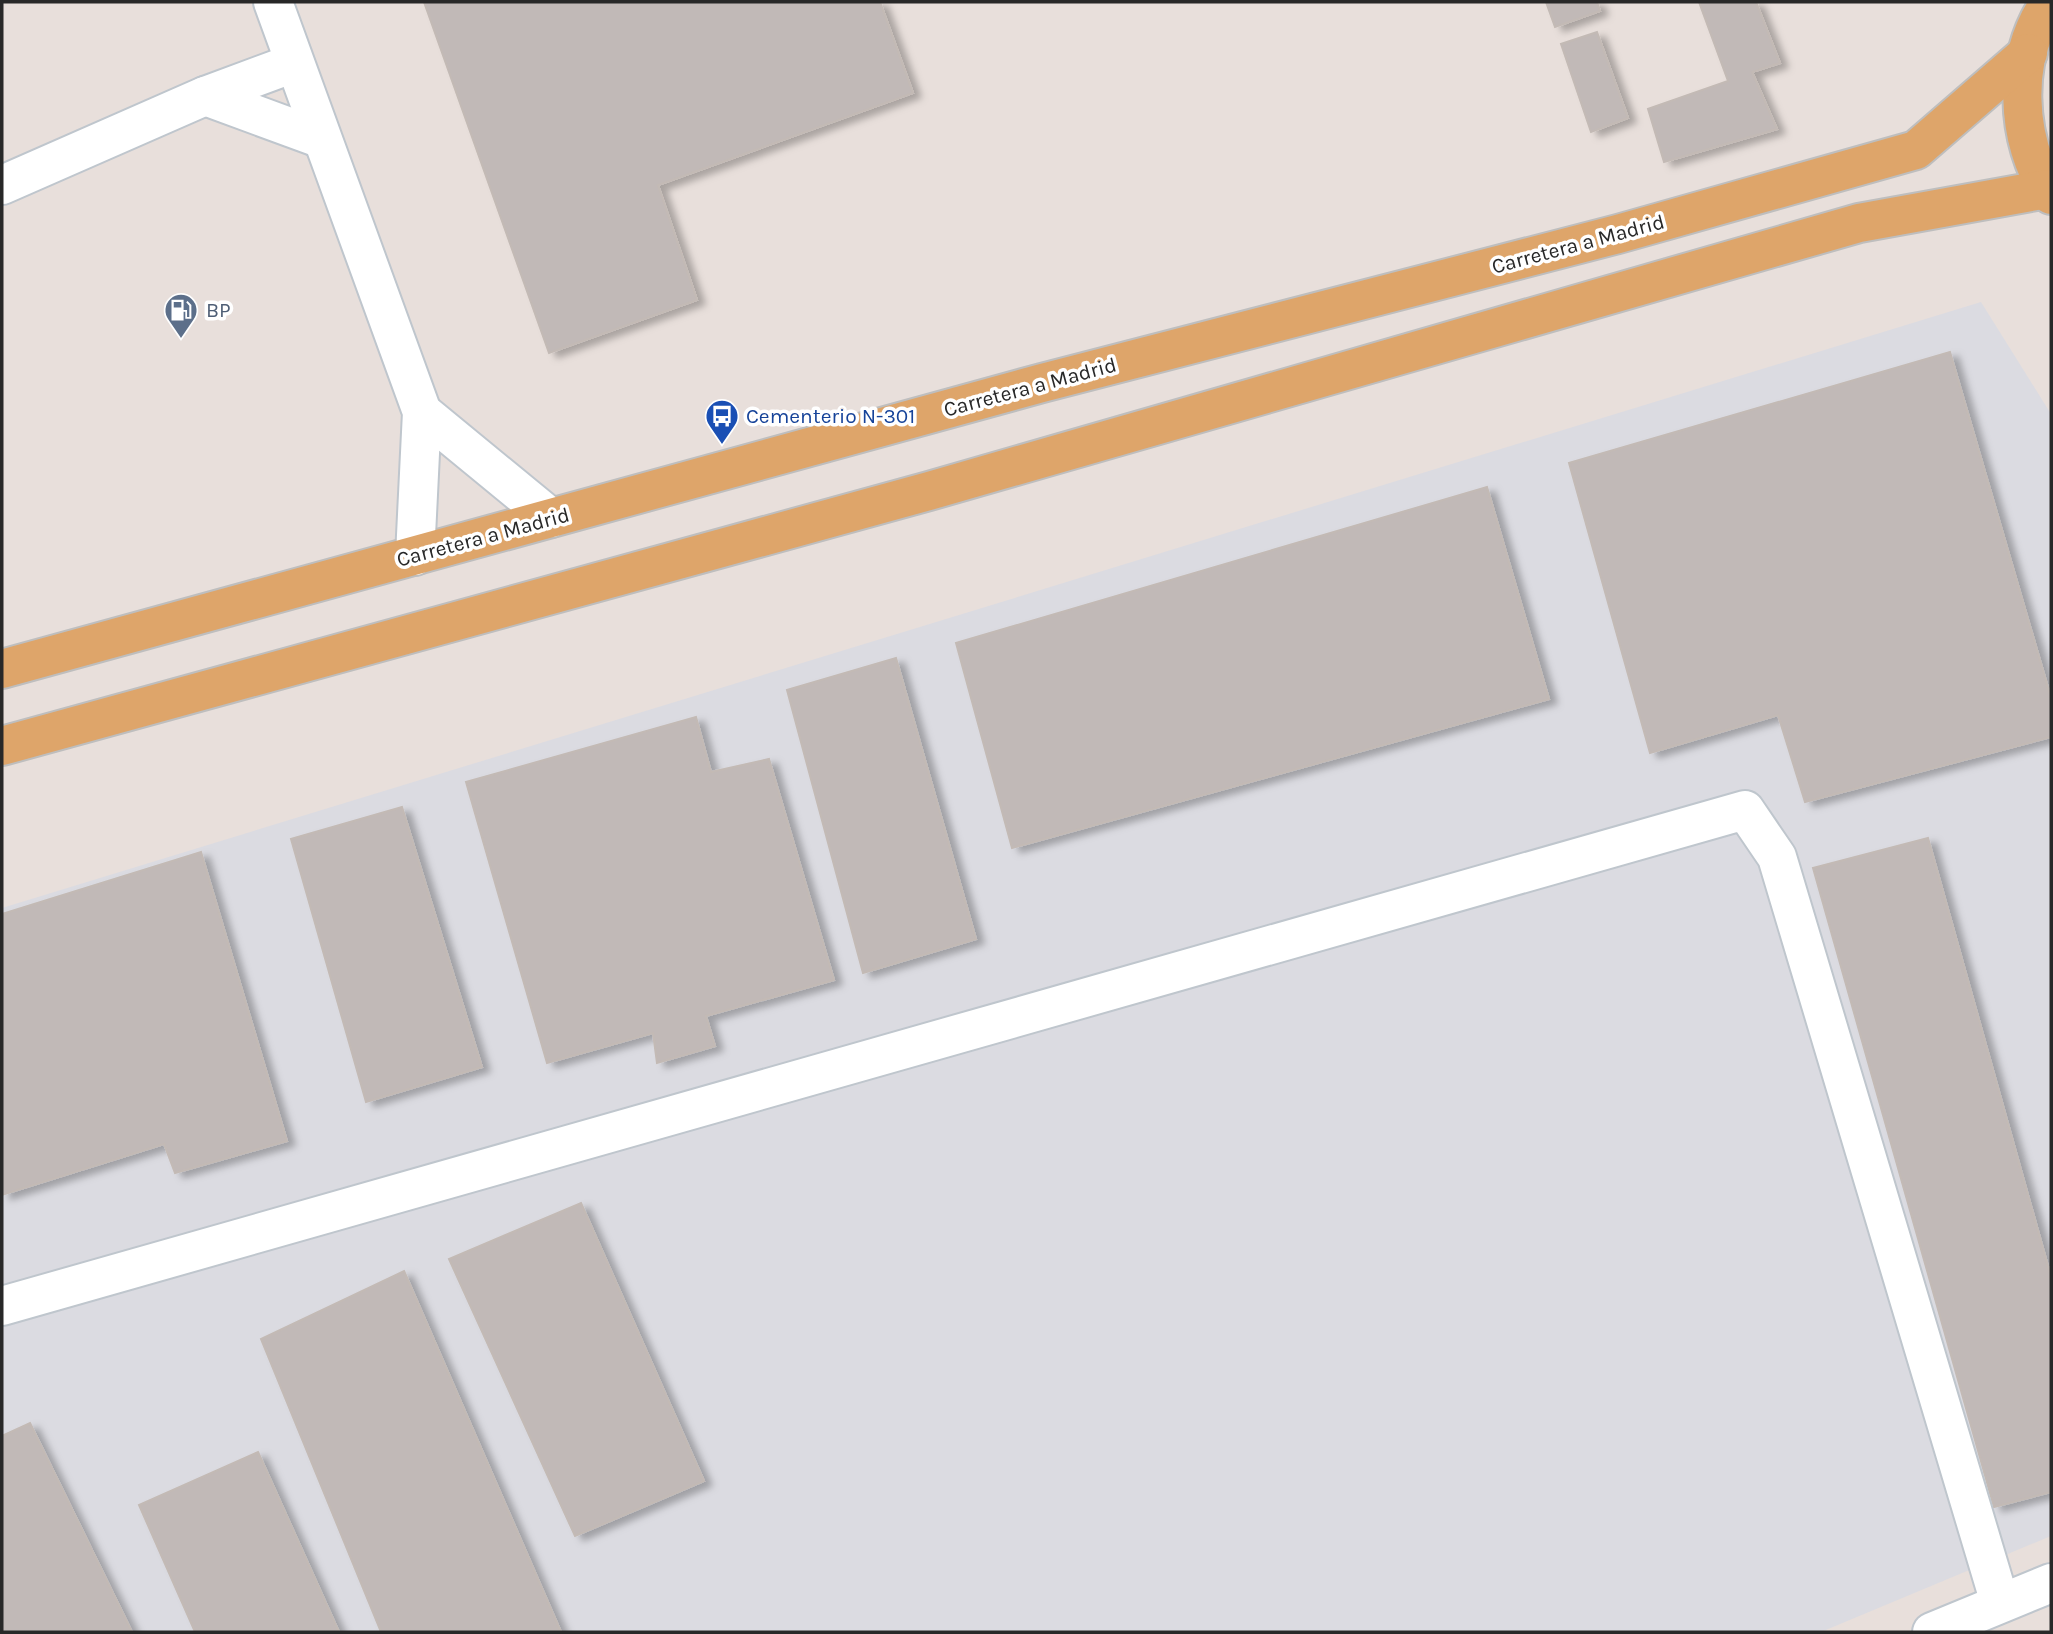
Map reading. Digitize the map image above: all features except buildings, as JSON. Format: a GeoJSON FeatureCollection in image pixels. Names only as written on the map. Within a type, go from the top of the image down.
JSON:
{"type":"FeatureCollection","features":[{"type":"Feature","properties":{"kind":"main road"},"geometry":{"type":"LineString","coordinates":[[2,746],[929,491],[1859,223],[2049,192],[2028,146],[2022,99],[2028,53],[2050,2]]}},
{"type":"Feature","properties":{"kind":"main road","name":"Carretera a Madrid"},"geometry":{"type":"LineString","coordinates":[[2,669],[1042,383],[1618,234],[1916,150],[2028,53]]}},
{"type":"Feature","properties":{"kind":"street"},"geometry":{"type":"LineString","coordinates":[[273,2],[422,412],[415,555]]}},
{"type":"Feature","properties":{"kind":"street"},"geometry":{"type":"LineString","coordinates":[[2,185],[205,96],[294,63]]}},
{"type":"Feature","properties":{"kind":"street"},"geometry":{"type":"LineString","coordinates":[[205,96],[322,139]]}},
{"type":"Feature","properties":{"kind":"street"},"geometry":{"type":"LineString","coordinates":[[422,412],[551,518]]}},
{"type":"Feature","properties":{"kind":"street"},"geometry":{"type":"LineString","coordinates":[[2,1306],[1745,810],[1777,857],[2000,1603]]}},
{"type":"Feature","properties":{"kind":"street"},"geometry":{"type":"LineString","coordinates":[[1932,1632],[2051,1583]]}},
{"type":"Feature","properties":{"kind":"shaded area"},"geometry":{"type":"Polygon","coordinates":[[[1981,302],[2051,414],[2051,1536],[1821,1632],[2,1632],[2,908],[1981,302]]]}},
{"type":"Feature","properties":{"kind":"place","name":"BP"},"geometry":{"type":"Point","coordinates":[181,340]}},
{"type":"Feature","properties":{"kind":"place","name":"Cementerio N-301"},"geometry":{"type":"Point","coordinates":[722,446]}}]}
